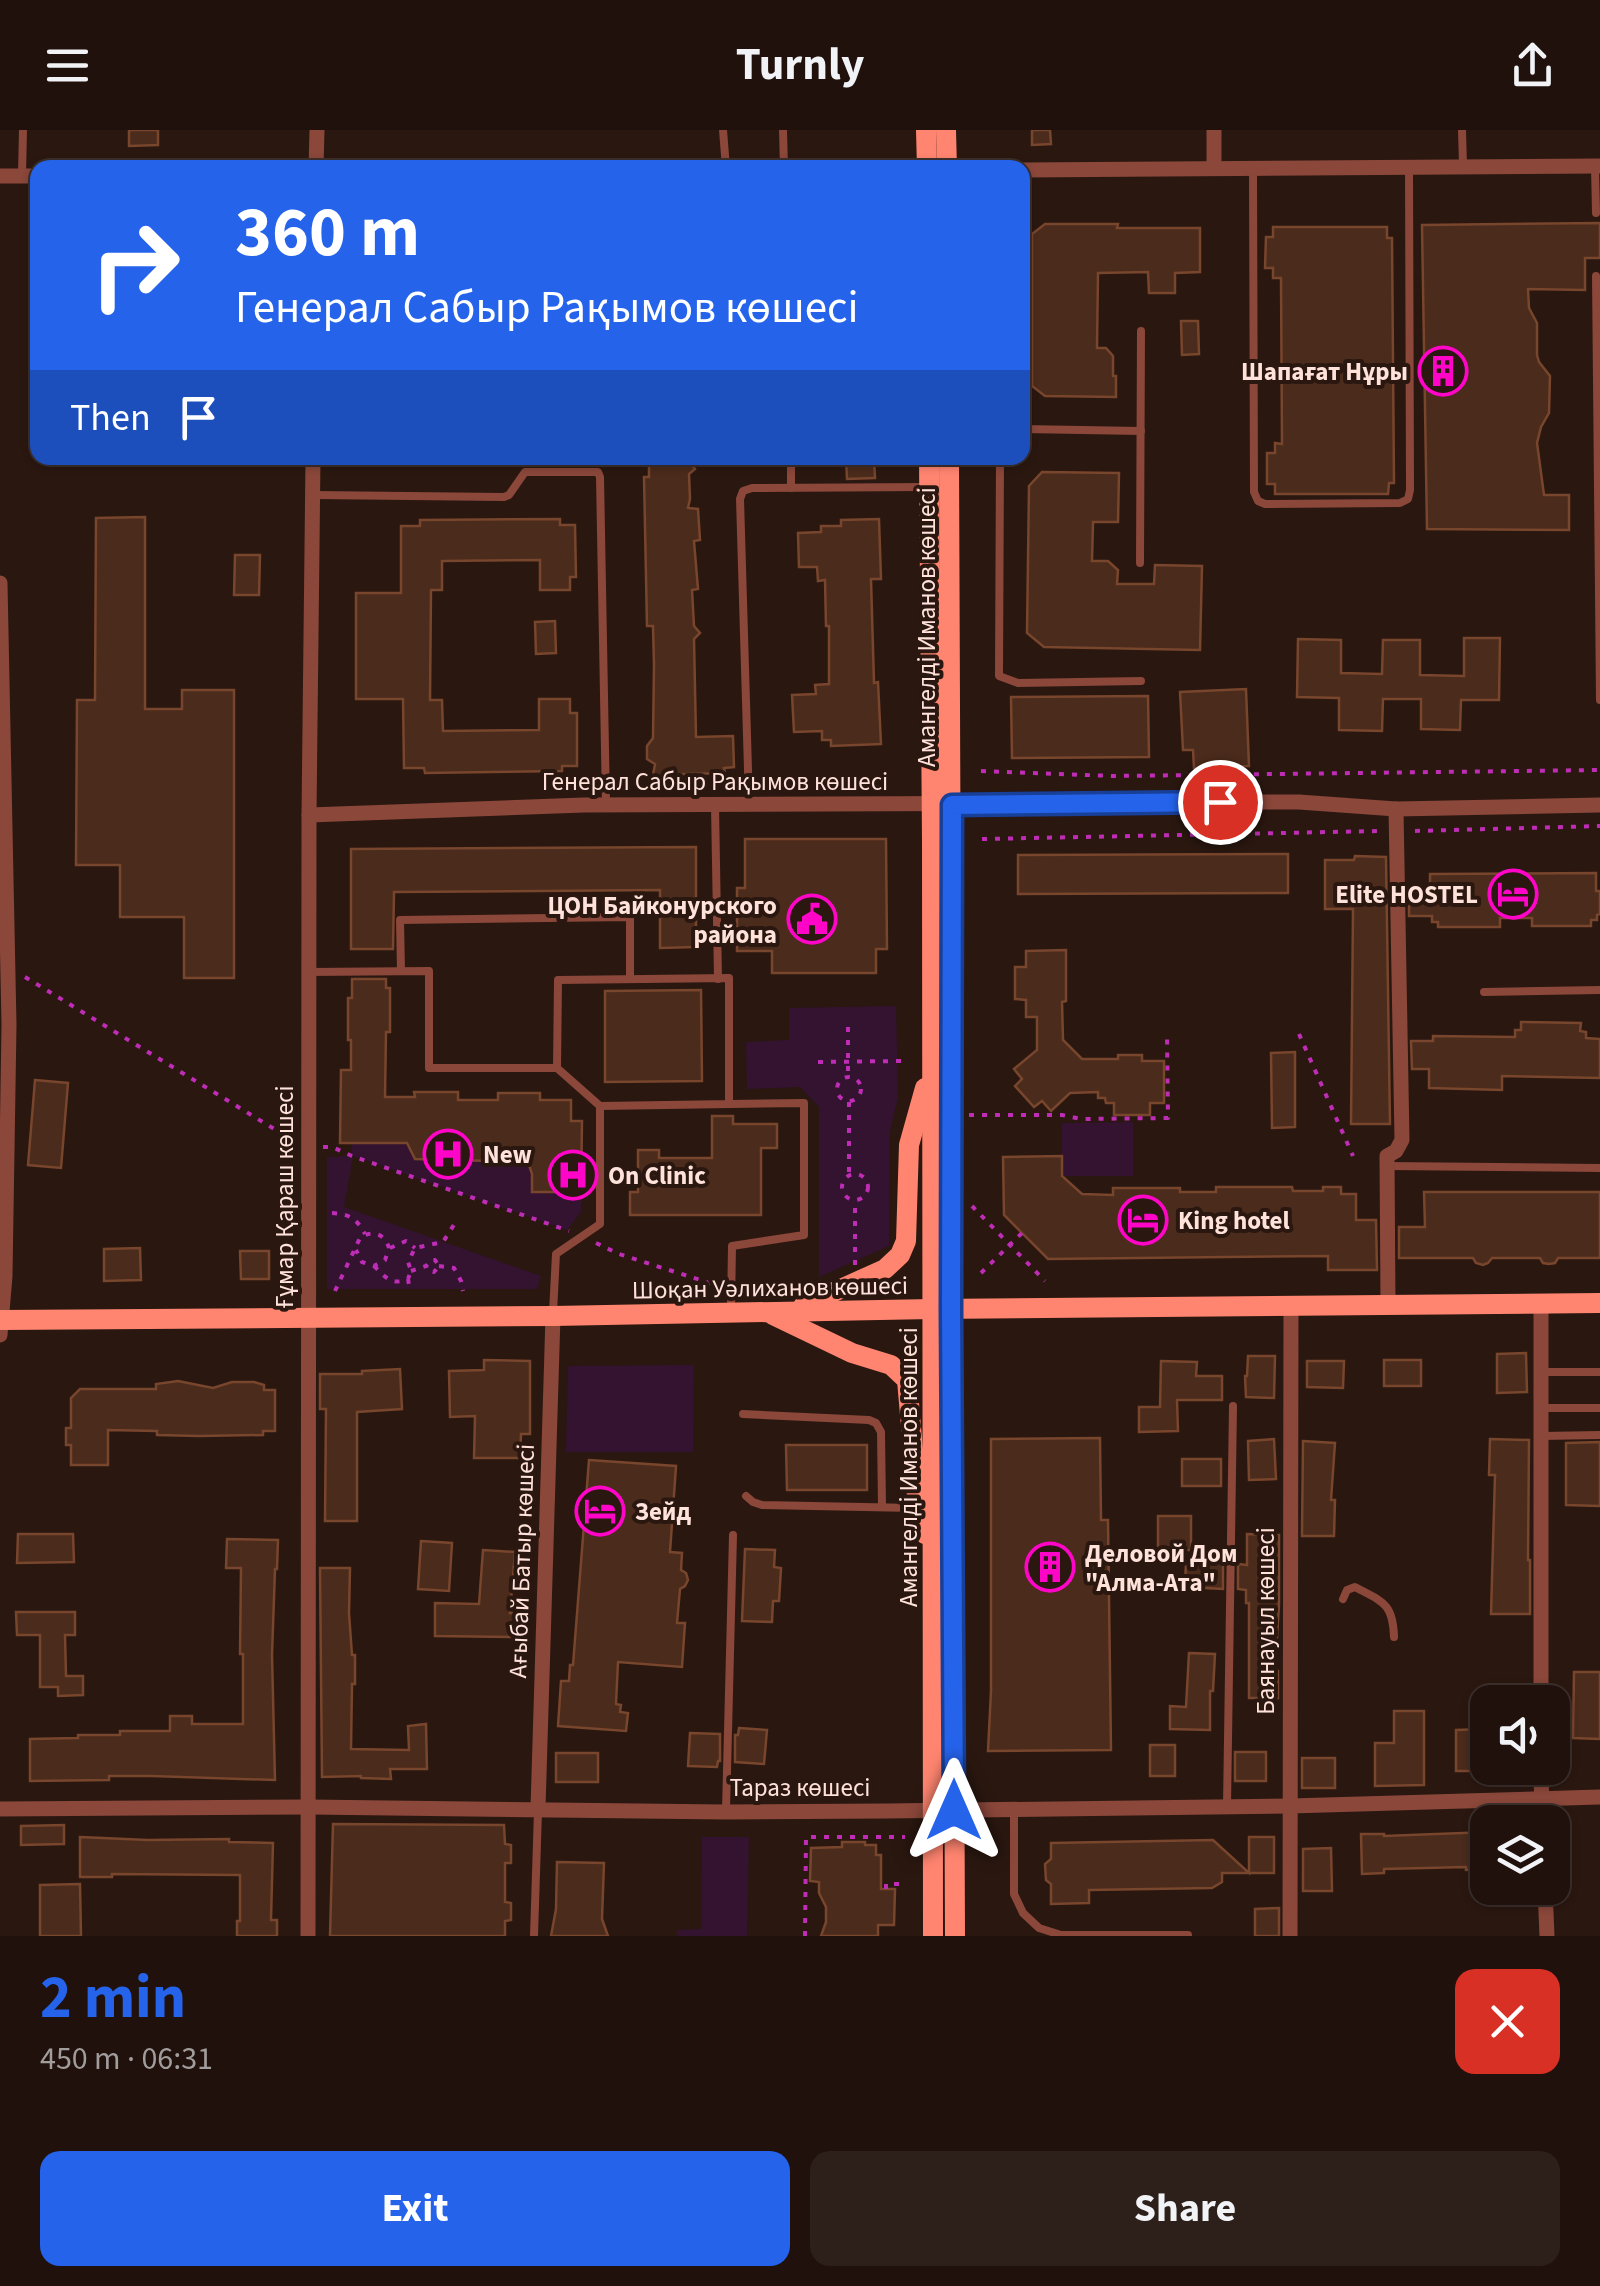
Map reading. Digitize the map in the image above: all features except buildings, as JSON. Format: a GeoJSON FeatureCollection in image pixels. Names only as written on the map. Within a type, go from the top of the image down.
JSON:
{"type":"FeatureCollection","features":[{"type":"Feature","properties":{"kind":"main road"},"geometry":{"type":"LineString","coordinates":[[926,130],[926,160]]}},
{"type":"Feature","properties":{"kind":"main road"},"geometry":{"type":"LineString","coordinates":[[946,130],[946,160]]}},
{"type":"Feature","properties":{"kind":"main road","name":"Амангелді Иманов көшесі"},"geometry":{"type":"LineString","coordinates":[[929,465],[942,805],[932,1061],[941,1309],[934,1567],[944,1810],[955,1936]]}},
{"type":"Feature","properties":{"kind":"main road","name":"Амангелді Иманов көшесі"},"geometry":{"type":"LineString","coordinates":[[933,1936],[944,1810],[942,805],[949,465]]}},
{"type":"Feature","properties":{"kind":"main road"},"geometry":{"type":"LineString","coordinates":[[777,1312],[822,1298],[885,1269],[900,1255],[906,1241],[909,1145],[932,1061]]}},
{"type":"Feature","properties":{"kind":"main road","name":"Шоқан Уәлиханов көшесі"},"geometry":{"type":"LineString","coordinates":[[1,1325],[309,1316],[1600,1303]]}},
{"type":"Feature","properties":{"kind":"main road"},"geometry":{"type":"LineString","coordinates":[[777,1312],[852,1352],[891,1364],[907,1380],[918,1508],[934,1567]]}},
{"type":"Feature","properties":{"kind":"street"},"geometry":{"type":"LineString","coordinates":[[316,160],[317,130]]}},
{"type":"Feature","properties":{"kind":"street"},"geometry":{"type":"LineString","coordinates":[[1214,130],[1214,168]]}},
{"type":"Feature","properties":{"kind":"street"},"geometry":{"type":"LineString","coordinates":[[1030,170],[1597,166]]}},
{"type":"Feature","properties":{"kind":"street"},"geometry":{"type":"LineString","coordinates":[[0,176],[30,176]]}},
{"type":"Feature","properties":{"kind":"street","name":"Ғұмар Қараш көшесі"},"geometry":{"type":"LineString","coordinates":[[308,1936],[313,465]]}},
{"type":"Feature","properties":{"kind":"street"},"geometry":{"type":"LineString","coordinates":[[0,582],[5,1026],[1,1325]]}},
{"type":"Feature","properties":{"kind":"street","name":"Генерал Сабыр Рақымов көшесі"},"geometry":{"type":"LineString","coordinates":[[310,815],[606,805],[1299,802],[1396,809],[1600,805]]}},
{"type":"Feature","properties":{"kind":"street"},"geometry":{"type":"LineString","coordinates":[[1388,1304],[1386,1156],[1396,1151],[1402,1140],[1396,809]]}},
{"type":"Feature","properties":{"kind":"street"},"geometry":{"type":"LineString","coordinates":[[1541,1304],[1541,1685]]}},
{"type":"Feature","properties":{"kind":"street","name":"Баянауыл көшесі"},"geometry":{"type":"LineString","coordinates":[[1290,1936],[1291,1306]]}},
{"type":"Feature","properties":{"kind":"street","name":"Ағыбай Батыр көшесі"},"geometry":{"type":"LineString","coordinates":[[538,1808],[553,1316]]}},
{"type":"Feature","properties":{"kind":"street"},"geometry":{"type":"LineString","coordinates":[[1541,1785],[1541,1805]]}},
{"type":"Feature","properties":{"kind":"street","name":"Тараз көшесі"},"geometry":{"type":"LineString","coordinates":[[0,1809],[1014,1810],[1600,1797]]}},
{"type":"Feature","properties":{"kind":"street"},"geometry":{"type":"LineString","coordinates":[[1546,1905],[1547,1936]]}},
{"type":"Feature","properties":{"kind":"lane"},"geometry":{"type":"LineString","coordinates":[[23,130],[30,176]]}},
{"type":"Feature","properties":{"kind":"lane"},"geometry":{"type":"LineString","coordinates":[[723,130],[725,160]]}},
{"type":"Feature","properties":{"kind":"lane"},"geometry":{"type":"LineString","coordinates":[[783,130],[784,160]]}},
{"type":"Feature","properties":{"kind":"lane"},"geometry":{"type":"LineString","coordinates":[[1462,130],[1464,167]]}},
{"type":"Feature","properties":{"kind":"lane"},"geometry":{"type":"LineString","coordinates":[[1596,213],[1597,166]]}},
{"type":"Feature","properties":{"kind":"lane"},"geometry":{"type":"LineString","coordinates":[[1253,168],[1254,492],[1258,501],[1265,504],[1400,503],[1408,499],[1410,167]]}},
{"type":"Feature","properties":{"kind":"lane"},"geometry":{"type":"LineString","coordinates":[[1596,276],[1600,700]]}},
{"type":"Feature","properties":{"kind":"lane"},"geometry":{"type":"LineString","coordinates":[[1140,563],[1141,331]]}},
{"type":"Feature","properties":{"kind":"lane"},"geometry":{"type":"LineString","coordinates":[[1030,429],[1141,432]]}},
{"type":"Feature","properties":{"kind":"lane"},"geometry":{"type":"LineString","coordinates":[[791,465],[792,488]]}},
{"type":"Feature","properties":{"kind":"lane"},"geometry":{"type":"LineString","coordinates":[[1000,465],[998,676],[1018,683],[1141,681]]}},
{"type":"Feature","properties":{"kind":"lane"},"geometry":{"type":"LineString","coordinates":[[312,495],[504,498],[525,472],[598,472],[606,805]]}},
{"type":"Feature","properties":{"kind":"lane"},"geometry":{"type":"LineString","coordinates":[[749,805],[740,499],[743,490],[930,488]]}},
{"type":"Feature","properties":{"kind":"lane"},"geometry":{"type":"LineString","coordinates":[[715,805],[718,978]]}},
{"type":"Feature","properties":{"kind":"lane"},"geometry":{"type":"LineString","coordinates":[[401,971],[400,920],[630,917],[630,979]]}},
{"type":"Feature","properties":{"kind":"lane"},"geometry":{"type":"LineString","coordinates":[[309,972],[429,971],[429,1068],[557,1068],[600,1106],[804,1102],[804,1234],[732,1246],[731,1313]]}},
{"type":"Feature","properties":{"kind":"lane"},"geometry":{"type":"LineString","coordinates":[[557,1068],[558,980],[729,978],[729,1104]]}},
{"type":"Feature","properties":{"kind":"lane"},"geometry":{"type":"LineString","coordinates":[[1484,992],[1600,990]]}},
{"type":"Feature","properties":{"kind":"lane"},"geometry":{"type":"LineString","coordinates":[[553,1316],[556,1254],[600,1224],[600,1106]]}},
{"type":"Feature","properties":{"kind":"lane"},"geometry":{"type":"LineString","coordinates":[[1387,1166],[1600,1168]]}},
{"type":"Feature","properties":{"kind":"lane"},"geometry":{"type":"LineString","coordinates":[[1542,1372],[1600,1372]]}},
{"type":"Feature","properties":{"kind":"lane"},"geometry":{"type":"LineString","coordinates":[[1227,1806],[1233,1406]]}},
{"type":"Feature","properties":{"kind":"lane"},"geometry":{"type":"LineString","coordinates":[[1542,1408],[1600,1408]]}},
{"type":"Feature","properties":{"kind":"lane"},"geometry":{"type":"LineString","coordinates":[[743,1414],[876,1423],[880,1432],[882,1506]]}},
{"type":"Feature","properties":{"kind":"lane"},"geometry":{"type":"LineString","coordinates":[[1542,1436],[1600,1435]]}},
{"type":"Feature","properties":{"kind":"lane"},"geometry":{"type":"LineString","coordinates":[[746,1496],[762,1505],[918,1508]]}},
{"type":"Feature","properties":{"kind":"lane"},"geometry":{"type":"LineString","coordinates":[[726,1812],[733,1535]]}},
{"type":"Feature","properties":{"kind":"lane"},"geometry":{"type":"LineString","coordinates":[[1343,1599],[1347,1590],[1355,1587],[1384,1602],[1394,1615],[1394,1637]]}},
{"type":"Feature","properties":{"kind":"lane"},"geometry":{"type":"LineString","coordinates":[[534,1936],[538,1808]]}},
{"type":"Feature","properties":{"kind":"lane"},"geometry":{"type":"LineString","coordinates":[[1014,1810],[1014,1894],[1022,1913],[1039,1928],[1061,1935],[1188,1935]]}},
{"type":"Feature","properties":{"kind":"path"},"geometry":{"type":"LineString","coordinates":[[981,770],[1113,776],[1600,770]]}},
{"type":"Feature","properties":{"kind":"path"},"geometry":{"type":"LineString","coordinates":[[982,839],[1600,826]]}},
{"type":"Feature","properties":{"kind":"path"},"geometry":{"type":"LineString","coordinates":[[4,965],[287,1138],[310,1146],[332,1147],[582,1236],[619,1254],[732,1290]]}},
{"type":"Feature","properties":{"kind":"path"},"geometry":{"type":"LineString","coordinates":[[848,1028],[848,1077]]}},
{"type":"Feature","properties":{"kind":"path"},"geometry":{"type":"LineString","coordinates":[[1299,1034],[1353,1156]]}},
{"type":"Feature","properties":{"kind":"path"},"geometry":{"type":"LineString","coordinates":[[969,1115],[1168,1118],[1167,1036]]}},
{"type":"Feature","properties":{"kind":"path"},"geometry":{"type":"LineString","coordinates":[[818,1062],[902,1061]]}},
{"type":"Feature","properties":{"kind":"path"},"geometry":{"type":"LineString","coordinates":[[848,1077],[859,1082],[861,1089],[856,1100],[848,1102],[838,1096],[837,1088],[848,1077]]}},
{"type":"Feature","properties":{"kind":"path"},"geometry":{"type":"LineString","coordinates":[[848,1102],[849,1176]]}},
{"type":"Feature","properties":{"kind":"path"},"geometry":{"type":"LineString","coordinates":[[849,1176],[861,1176],[868,1185],[863,1197],[846,1197],[843,1181],[849,1176]]}},
{"type":"Feature","properties":{"kind":"path"},"geometry":{"type":"LineString","coordinates":[[854,1200],[854,1274]]}},
{"type":"Feature","properties":{"kind":"path"},"geometry":{"type":"LineString","coordinates":[[969,1202],[1045,1281]]}},
{"type":"Feature","properties":{"kind":"path"},"geometry":{"type":"LineString","coordinates":[[332,1213],[358,1220],[366,1234]]}},
{"type":"Feature","properties":{"kind":"path"},"geometry":{"type":"LineString","coordinates":[[415,1248],[443,1242],[457,1220]]}},
{"type":"Feature","properties":{"kind":"path"},"geometry":{"type":"LineString","coordinates":[[981,1272],[1022,1233]]}},
{"type":"Feature","properties":{"kind":"path"},"geometry":{"type":"LineString","coordinates":[[335,1291],[360,1238],[366,1234],[384,1237],[389,1248],[385,1260],[374,1266]]}},
{"type":"Feature","properties":{"kind":"path"},"geometry":{"type":"LineString","coordinates":[[389,1248],[406,1240],[415,1248]]}},
{"type":"Feature","properties":{"kind":"path"},"geometry":{"type":"LineString","coordinates":[[410,1291],[408,1262],[415,1248]]}},
{"type":"Feature","properties":{"kind":"path"},"geometry":{"type":"LineString","coordinates":[[356,1250],[362,1262],[374,1266],[388,1280],[399,1283],[408,1279]]}},
{"type":"Feature","properties":{"kind":"path"},"geometry":{"type":"LineString","coordinates":[[411,1270],[426,1266],[430,1272],[439,1266],[454,1268],[462,1291]]}},
{"type":"Feature","properties":{"kind":"path"},"geometry":{"type":"LineString","coordinates":[[805,1936],[806,1837],[905,1837]]}},
{"type":"Feature","properties":{"kind":"path"},"geometry":{"type":"LineString","coordinates":[[886,1889],[886,1884],[905,1884]]}},
{"type":"Feature","properties":{"kind":"shaded area"},"geometry":{"type":"Polygon","coordinates":[[[896,1006],[898,1097],[890,1131],[889,1246],[819,1277],[819,1107],[800,1087],[747,1089],[746,1042],[789,1040],[789,1008],[896,1006]]]}},
{"type":"Feature","properties":{"kind":"shaded area"},"geometry":{"type":"Polygon","coordinates":[[[1133,1122],[1133,1176],[1062,1176],[1062,1123],[1133,1122]]]}},
{"type":"Feature","properties":{"kind":"shaded area"},"geometry":{"type":"Polygon","coordinates":[[[403,1143],[415,1159],[524,1162],[532,1179],[532,1192],[581,1192],[581,1212],[567,1230],[353,1156],[344,1207],[541,1276],[537,1289],[327,1289],[327,1157],[352,1156],[352,1144],[403,1143]]]}},
{"type":"Feature","properties":{"kind":"shaded area"},"geometry":{"type":"Polygon","coordinates":[[[694,1365],[693,1452],[566,1452],[568,1366],[694,1365]]]}},
{"type":"Feature","properties":{"kind":"shaded area"},"geometry":{"type":"Polygon","coordinates":[[[702,1837],[749,1837],[747,1936],[677,1936],[677,1930],[701,1929],[702,1837]]]}},
{"type":"Feature","properties":{"kind":"place","name":"Шапағат Нұры"},"geometry":{"type":"Point","coordinates":[1443,371]}},
{"type":"Feature","properties":{"kind":"place","name":"Elite HOSTEL"},"geometry":{"type":"Point","coordinates":[1513,894]}},
{"type":"Feature","properties":{"kind":"place","name":"ЦОН Байконурского района"},"geometry":{"type":"Point","coordinates":[812,919]}},
{"type":"Feature","properties":{"kind":"place","name":"New"},"geometry":{"type":"Point","coordinates":[448,1154]}},
{"type":"Feature","properties":{"kind":"place","name":"On Clinic"},"geometry":{"type":"Point","coordinates":[573,1175]}},
{"type":"Feature","properties":{"kind":"place","name":"King hotel"},"geometry":{"type":"Point","coordinates":[1143,1220]}},
{"type":"Feature","properties":{"kind":"place","name":"Зейд"},"geometry":{"type":"Point","coordinates":[600,1511]}},
{"type":"Feature","properties":{"kind":"place","name":"Деловой Дом \"Алма-Ата\""},"geometry":{"type":"Point","coordinates":[1050,1567]}},
{"type":"Feature","properties":{"kind":"route"},"geometry":{"type":"LineString","coordinates":[[954,1810],[952,805],[1220,802]]}}]}
